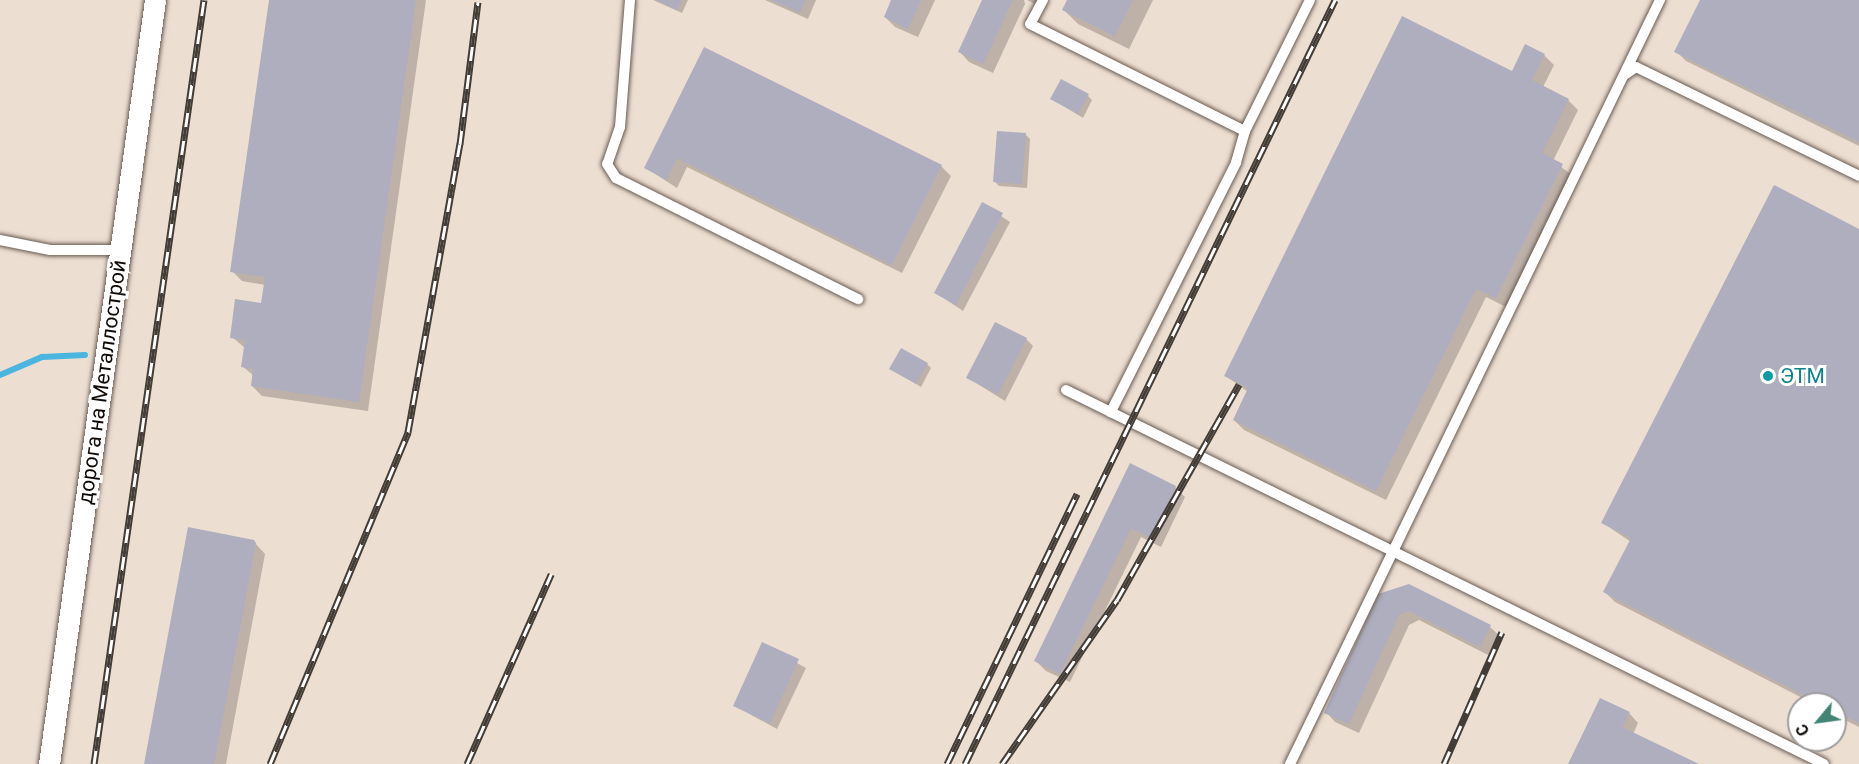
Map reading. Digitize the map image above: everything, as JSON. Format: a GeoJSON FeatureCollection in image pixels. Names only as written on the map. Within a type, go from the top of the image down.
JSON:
{"type":"FeatureCollection","features":[{"type":"Feature","properties":{"kind":"street","name":"дорога на Металлострой"},"geometry":{"type":"LineString","coordinates":[[49,764],[155,0]]}},
{"type":"Feature","properties":{"kind":"lane"},"geometry":{"type":"LineString","coordinates":[[630,0],[620,127],[607,164],[616,178],[858,299]]}},
{"type":"Feature","properties":{"kind":"lane"},"geometry":{"type":"LineString","coordinates":[[1043,0],[1030,24],[1245,131]]}},
{"type":"Feature","properties":{"kind":"lane"},"geometry":{"type":"LineString","coordinates":[[1111,412],[1236,162],[1245,131],[1310,0]]}},
{"type":"Feature","properties":{"kind":"lane"},"geometry":{"type":"LineString","coordinates":[[1290,764],[1660,0]]}},
{"type":"Feature","properties":{"kind":"lane"},"geometry":{"type":"LineString","coordinates":[[1624,76],[1636,67],[1859,176]]}},
{"type":"Feature","properties":{"kind":"lane"},"geometry":{"type":"LineString","coordinates":[[0,240],[50,250],[120,249]]}},
{"type":"Feature","properties":{"kind":"lane"},"geometry":{"type":"LineString","coordinates":[[1066,390],[1824,764]]}},
{"type":"Feature","properties":{"kind":"building"},"geometry":{"type":"Polygon","coordinates":[[[269,0],[416,0],[359,402],[251,386],[253,369],[241,367],[245,340],[230,338],[235,299],[261,303],[265,277],[230,272],[269,0]]]}},
{"type":"Feature","properties":{"kind":"building"},"geometry":{"type":"Polygon","coordinates":[[[656,0],[681,0],[677,10],[656,0]]]}},
{"type":"Feature","properties":{"kind":"building"},"geometry":{"type":"Polygon","coordinates":[[[772,0],[806,0],[800,13],[772,0]]]}},
{"type":"Feature","properties":{"kind":"building"},"geometry":{"type":"Polygon","coordinates":[[[891,0],[921,0],[908,29],[884,17],[891,0]]]}},
{"type":"Feature","properties":{"kind":"building"},"geometry":{"type":"Polygon","coordinates":[[[982,0],[1013,0],[983,64],[958,52],[982,0]]]}},
{"type":"Feature","properties":{"kind":"building"},"geometry":{"type":"Polygon","coordinates":[[[1067,0],[1133,0],[1115,36],[1062,10],[1067,0]]]}},
{"type":"Feature","properties":{"kind":"building"},"geometry":{"type":"Polygon","coordinates":[[[1700,0],[1859,0],[1859,142],[1674,52],[1700,0]]]}},
{"type":"Feature","properties":{"kind":"building"},"geometry":{"type":"Polygon","coordinates":[[[1402,16],[1512,71],[1525,44],[1545,54],[1532,80],[1569,99],[1542,153],[1563,164],[1496,298],[1476,289],[1376,491],[1233,420],[1248,388],[1224,376],[1402,16]]]}},
{"type":"Feature","properties":{"kind":"building"},"geometry":{"type":"Polygon","coordinates":[[[704,47],[942,165],[892,265],[677,158],[667,180],[644,168],[704,47]]]}},
{"type":"Feature","properties":{"kind":"building"},"geometry":{"type":"Polygon","coordinates":[[[1061,79],[1089,94],[1078,114],[1050,99],[1061,79]]]}},
{"type":"Feature","properties":{"kind":"building"},"geometry":{"type":"Polygon","coordinates":[[[997,131],[1026,133],[1022,184],[993,182],[997,131]]]}},
{"type":"Feature","properties":{"kind":"building","name":"ЭТМ"},"geometry":{"type":"Polygon","coordinates":[[[1774,185],[1859,229],[1859,723],[1847,717],[1847,692],[1798,692],[1603,592],[1631,538],[1601,523],[1774,185]]]}},
{"type":"Feature","properties":{"kind":"building"},"geometry":{"type":"Polygon","coordinates":[[[982,202],[1003,213],[956,305],[934,293],[982,202]]]}},
{"type":"Feature","properties":{"kind":"building"},"geometry":{"type":"Polygon","coordinates":[[[995,322],[1027,338],[998,394],[966,378],[995,322]]]}},
{"type":"Feature","properties":{"kind":"building"},"geometry":{"type":"Polygon","coordinates":[[[901,348],[928,363],[916,384],[889,369],[901,348]]]}},
{"type":"Feature","properties":{"kind":"building"},"geometry":{"type":"Polygon","coordinates":[[[1130,463],[1176,486],[1151,538],[1131,528],[1060,674],[1034,661],[1130,463]]]}},
{"type":"Feature","properties":{"kind":"building"},"geometry":{"type":"Polygon","coordinates":[[[188,527],[254,540],[256,543],[214,764],[144,764],[188,527]]]}},
{"type":"Feature","properties":{"kind":"building"},"geometry":{"type":"Polygon","coordinates":[[[1409,584],[1491,625],[1480,647],[1409,611],[1399,615],[1349,724],[1324,713],[1378,594],[1409,584]]]}},
{"type":"Feature","properties":{"kind":"building"},"geometry":{"type":"Polygon","coordinates":[[[762,642],[799,659],[770,723],[733,706],[762,642]]]}},
{"type":"Feature","properties":{"kind":"building"},"geometry":{"type":"Polygon","coordinates":[[[1600,698],[1630,712],[1622,727],[1699,764],[1568,764],[1600,698]]]}},
{"type":"Feature","properties":{"kind":"waterway"},"geometry":{"type":"LineString","coordinates":[[0,375],[42,357],[85,355]]}},
{"type":"Feature","properties":{"kind":"railway"},"geometry":{"type":"LineString","coordinates":[[94,764],[204,0]]}},
{"type":"Feature","properties":{"kind":"railway"},"geometry":{"type":"LineString","coordinates":[[965,764],[1335,0]]}},
{"type":"Feature","properties":{"kind":"railway"},"geometry":{"type":"LineString","coordinates":[[270,764],[408,432],[460,144],[478,2]]}},
{"type":"Feature","properties":{"kind":"railway"},"geometry":{"type":"LineString","coordinates":[[1002,764],[1117,600],[1239,384]]}},
{"type":"Feature","properties":{"kind":"railway"},"geometry":{"type":"LineString","coordinates":[[947,764],[1077,494]]}},
{"type":"Feature","properties":{"kind":"railway"},"geometry":{"type":"LineString","coordinates":[[467,764],[551,574]]}},
{"type":"Feature","properties":{"kind":"railway"},"geometry":{"type":"LineString","coordinates":[[1444,764],[1502,632]]}},
{"type":"Feature","properties":{"kind":"place","name":"ЭТМ"},"geometry":{"type":"Point","coordinates":[1768,376]}}]}
